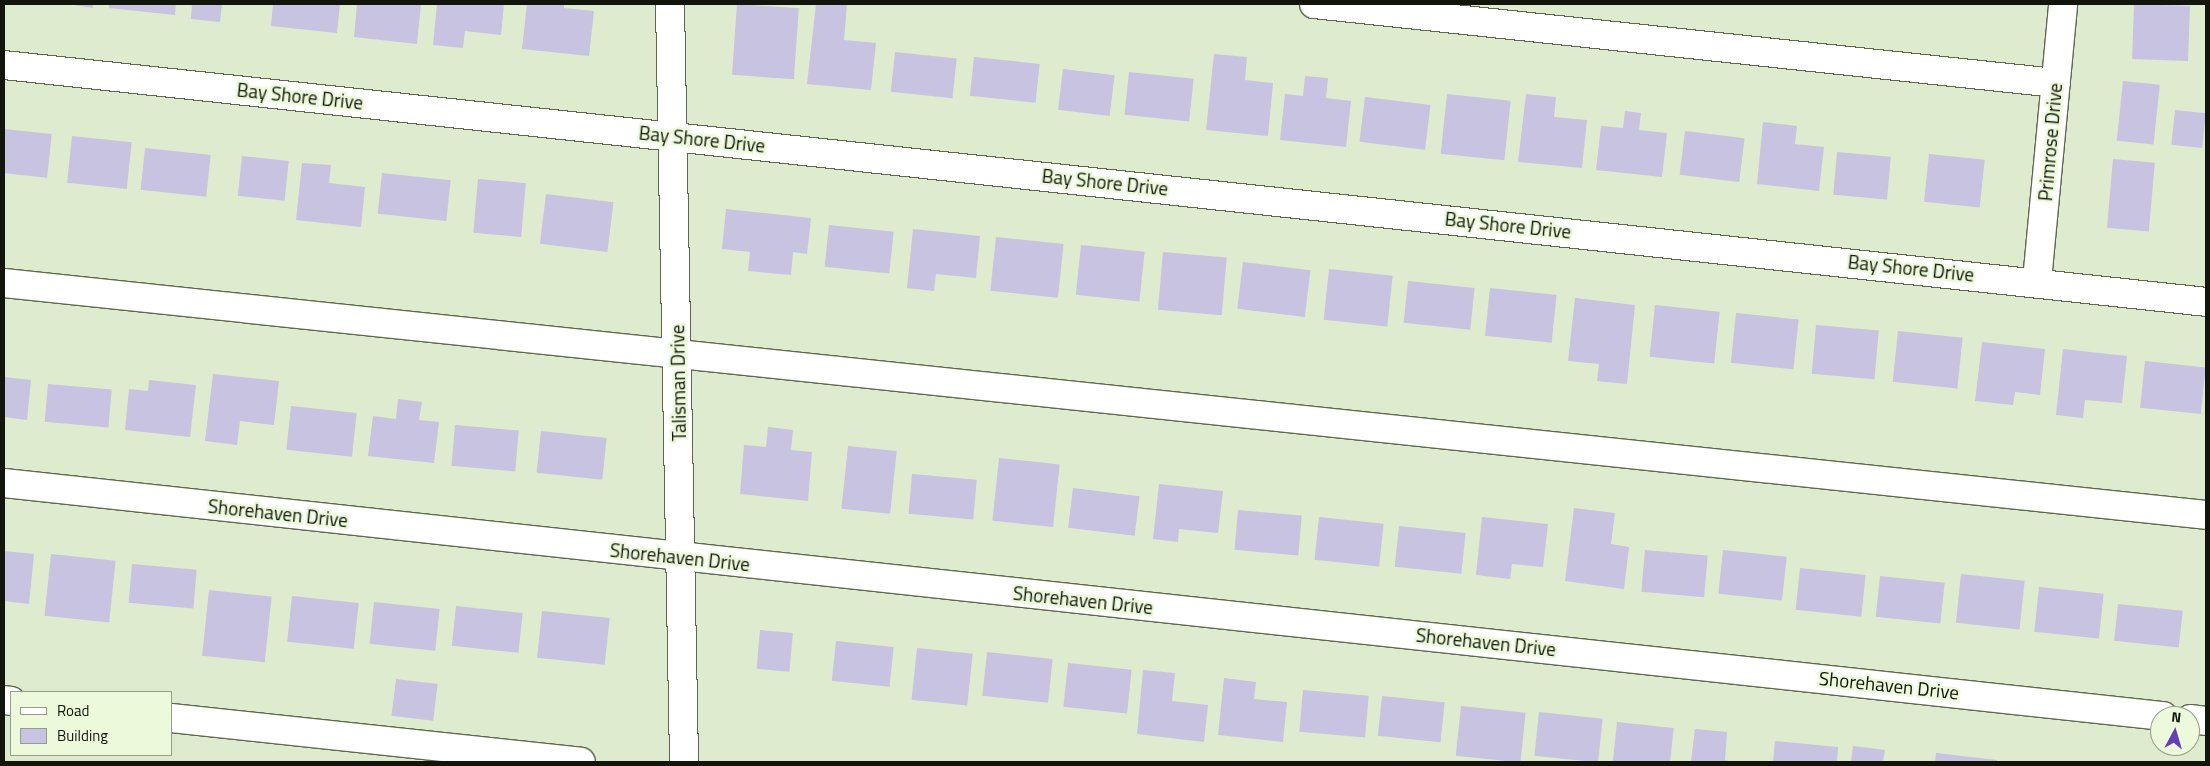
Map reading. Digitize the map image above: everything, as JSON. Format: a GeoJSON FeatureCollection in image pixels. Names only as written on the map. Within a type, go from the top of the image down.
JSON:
{"type":"FeatureCollection","features":[{"type":"Feature","properties":{"kind":"street","name":"Talisman Drive"},"geometry":{"type":"LineString","coordinates":[[670,4],[682,558],[684,762]]}},
{"type":"Feature","properties":{"kind":"street"},"geometry":{"type":"LineString","coordinates":[[1314,4],[2056,83]]}},
{"type":"Feature","properties":{"kind":"street","name":"Primrose Drive"},"geometry":{"type":"LineString","coordinates":[[2037,281],[2063,4]]}},
{"type":"Feature","properties":{"kind":"street","name":"Bay Shore Drive"},"geometry":{"type":"LineString","coordinates":[[4,65],[2037,281],[2206,302]]}},
{"type":"Feature","properties":{"kind":"street"},"geometry":{"type":"LineString","coordinates":[[4,283],[677,356],[2206,515]]}},
{"type":"Feature","properties":{"kind":"street","name":"Shorehaven Drive"},"geometry":{"type":"LineString","coordinates":[[4,483],[682,558],[2150,715]]}},
{"type":"Feature","properties":{"kind":"street"},"geometry":{"type":"LineString","coordinates":[[172,718],[581,762]]}},
{"type":"Feature","properties":{"kind":"building"},"geometry":{"type":"Polygon","coordinates":[[[67,4],[93,4],[93,8],[67,4]]]}},
{"type":"Feature","properties":{"kind":"building"},"geometry":{"type":"Polygon","coordinates":[[[109,4],[176,4],[175,15],[109,8],[109,4]]]}},
{"type":"Feature","properties":{"kind":"building"},"geometry":{"type":"Polygon","coordinates":[[[192,4],[222,4],[220,22],[191,19],[192,4]]]}},
{"type":"Feature","properties":{"kind":"building"},"geometry":{"type":"Polygon","coordinates":[[[273,4],[340,4],[337,33],[271,26],[273,4]]]}},
{"type":"Feature","properties":{"kind":"building"},"geometry":{"type":"Polygon","coordinates":[[[357,4],[421,4],[417,44],[354,37],[357,4]]]}},
{"type":"Feature","properties":{"kind":"building"},"geometry":{"type":"Polygon","coordinates":[[[437,4],[504,4],[501,35],[465,31],[463,48],[433,45],[437,4]]]}},
{"type":"Feature","properties":{"kind":"building"},"geometry":{"type":"Polygon","coordinates":[[[527,4],[564,4],[564,8],[594,11],[589,56],[522,49],[527,4]]]}},
{"type":"Feature","properties":{"kind":"building"},"geometry":{"type":"Polygon","coordinates":[[[737,4],[799,8],[794,79],[732,75],[737,4]]]}},
{"type":"Feature","properties":{"kind":"building"},"geometry":{"type":"Polygon","coordinates":[[[816,4],[847,4],[844,40],[876,43],[871,90],[807,84],[816,4]]]}},
{"type":"Feature","properties":{"kind":"building"},"geometry":{"type":"Polygon","coordinates":[[[2134,4],[2190,6],[2188,61],[2132,59],[2134,4]]]}},
{"type":"Feature","properties":{"kind":"building"},"geometry":{"type":"Polygon","coordinates":[[[895,52],[957,58],[952,98],[891,92],[895,52]]]}},
{"type":"Feature","properties":{"kind":"building"},"geometry":{"type":"Polygon","coordinates":[[[1214,54],[1247,57],[1245,80],[1273,83],[1268,136],[1206,130],[1214,54]]]}},
{"type":"Feature","properties":{"kind":"building"},"geometry":{"type":"Polygon","coordinates":[[[974,57],[1040,64],[1036,103],[970,96],[974,57]]]}},
{"type":"Feature","properties":{"kind":"building"},"geometry":{"type":"Polygon","coordinates":[[[1063,69],[1115,75],[1110,116],[1058,110],[1063,69]]]}},
{"type":"Feature","properties":{"kind":"building"},"geometry":{"type":"Polygon","coordinates":[[[1129,72],[1194,79],[1189,122],[1125,115],[1129,72]]]}},
{"type":"Feature","properties":{"kind":"building"},"geometry":{"type":"Polygon","coordinates":[[[1305,76],[1328,78],[1326,98],[1351,101],[1346,147],[1280,140],[1285,94],[1303,96],[1305,76]]]}},
{"type":"Feature","properties":{"kind":"building"},"geometry":{"type":"Polygon","coordinates":[[[2123,81],[2160,85],[2154,145],[2117,141],[2123,81]]]}},
{"type":"Feature","properties":{"kind":"building"},"geometry":{"type":"Polygon","coordinates":[[[1447,94],[1511,101],[1504,160],[1441,154],[1447,94]]]}},
{"type":"Feature","properties":{"kind":"building"},"geometry":{"type":"Polygon","coordinates":[[[1526,94],[1556,97],[1554,117],[1587,120],[1582,168],[1518,162],[1526,94]]]}},
{"type":"Feature","properties":{"kind":"building"},"geometry":{"type":"Polygon","coordinates":[[[1365,97],[1431,105],[1425,150],[1360,142],[1365,97]]]}},
{"type":"Feature","properties":{"kind":"building"},"geometry":{"type":"Polygon","coordinates":[[[2175,110],[2206,113],[2202,148],[2171,145],[2175,110]]]}},
{"type":"Feature","properties":{"kind":"building"},"geometry":{"type":"Polygon","coordinates":[[[1625,111],[1641,113],[1639,130],[1667,133],[1662,177],[1596,170],[1601,126],[1623,128],[1625,111]]]}},
{"type":"Feature","properties":{"kind":"building"},"geometry":{"type":"Polygon","coordinates":[[[1763,122],[1797,126],[1795,144],[1824,147],[1819,191],[1757,184],[1763,122]]]}},
{"type":"Feature","properties":{"kind":"building"},"geometry":{"type":"Polygon","coordinates":[[[4,129],[52,134],[47,178],[4,173],[4,129]]]}},
{"type":"Feature","properties":{"kind":"building"},"geometry":{"type":"Polygon","coordinates":[[[1685,131],[1745,138],[1739,182],[1680,175],[1685,131]]]}},
{"type":"Feature","properties":{"kind":"building"},"geometry":{"type":"Polygon","coordinates":[[[72,136],[132,142],[127,189],[67,183],[72,136]]]}},
{"type":"Feature","properties":{"kind":"building"},"geometry":{"type":"Polygon","coordinates":[[[145,148],[211,155],[206,197],[141,190],[145,148]]]}},
{"type":"Feature","properties":{"kind":"building"},"geometry":{"type":"Polygon","coordinates":[[[1837,152],[1891,157],[1887,200],[1833,195],[1837,152]]]}},
{"type":"Feature","properties":{"kind":"building"},"geometry":{"type":"Polygon","coordinates":[[[1929,154],[1985,160],[1980,208],[1924,202],[1929,154]]]}},
{"type":"Feature","properties":{"kind":"building"},"geometry":{"type":"Polygon","coordinates":[[[242,156],[289,161],[285,201],[238,196],[242,156]]]}},
{"type":"Feature","properties":{"kind":"building"},"geometry":{"type":"Polygon","coordinates":[[[2113,159],[2155,163],[2149,231],[2107,228],[2113,159]]]}},
{"type":"Feature","properties":{"kind":"building"},"geometry":{"type":"Polygon","coordinates":[[[302,163],[331,165],[329,183],[365,187],[361,227],[296,220],[302,163]]]}},
{"type":"Feature","properties":{"kind":"building"},"geometry":{"type":"Polygon","coordinates":[[[382,173],[451,180],[446,221],[378,214],[382,173]]]}},
{"type":"Feature","properties":{"kind":"building"},"geometry":{"type":"Polygon","coordinates":[[[478,179],[526,183],[521,237],[473,233],[478,179]]]}},
{"type":"Feature","properties":{"kind":"building"},"geometry":{"type":"Polygon","coordinates":[[[546,194],[613,202],[607,252],[540,244],[546,194]]]}},
{"type":"Feature","properties":{"kind":"building"},"geometry":{"type":"Polygon","coordinates":[[[726,209],[811,218],[807,254],[793,252],[791,275],[748,271],[750,252],[722,249],[726,209]]]}},
{"type":"Feature","properties":{"kind":"building"},"geometry":{"type":"Polygon","coordinates":[[[829,225],[894,232],[889,274],[825,267],[829,225]]]}},
{"type":"Feature","properties":{"kind":"building"},"geometry":{"type":"Polygon","coordinates":[[[913,229],[980,236],[976,278],[936,274],[934,291],[907,288],[913,229]]]}},
{"type":"Feature","properties":{"kind":"building"},"geometry":{"type":"Polygon","coordinates":[[[996,237],[1064,244],[1058,298],[990,291],[996,237]]]}},
{"type":"Feature","properties":{"kind":"building"},"geometry":{"type":"Polygon","coordinates":[[[1081,245],[1145,252],[1139,301],[1076,295],[1081,245]]]}},
{"type":"Feature","properties":{"kind":"building"},"geometry":{"type":"Polygon","coordinates":[[[1163,252],[1227,258],[1222,315],[1158,310],[1163,252]]]}},
{"type":"Feature","properties":{"kind":"building"},"geometry":{"type":"Polygon","coordinates":[[[1243,262],[1310,270],[1305,317],[1237,309],[1243,262]]]}},
{"type":"Feature","properties":{"kind":"building"},"geometry":{"type":"Polygon","coordinates":[[[1329,269],[1393,276],[1387,326],[1324,320],[1329,269]]]}},
{"type":"Feature","properties":{"kind":"building"},"geometry":{"type":"Polygon","coordinates":[[[1408,281],[1475,288],[1470,330],[1404,323],[1408,281]]]}},
{"type":"Feature","properties":{"kind":"building"},"geometry":{"type":"Polygon","coordinates":[[[1490,288],[1557,295],[1552,343],[1485,336],[1490,288]]]}},
{"type":"Feature","properties":{"kind":"building"},"geometry":{"type":"Polygon","coordinates":[[[1575,298],[1635,305],[1627,384],[1597,381],[1599,364],[1568,361],[1575,298]]]}},
{"type":"Feature","properties":{"kind":"building"},"geometry":{"type":"Polygon","coordinates":[[[1655,305],[1720,312],[1714,364],[1650,357],[1655,305]]]}},
{"type":"Feature","properties":{"kind":"building"},"geometry":{"type":"Polygon","coordinates":[[[1736,313],[1799,320],[1793,369],[1731,363],[1736,313]]]}},
{"type":"Feature","properties":{"kind":"building"},"geometry":{"type":"Polygon","coordinates":[[[1816,325],[1879,330],[1874,379],[1812,374],[1816,325]]]}},
{"type":"Feature","properties":{"kind":"building"},"geometry":{"type":"Polygon","coordinates":[[[1898,331],[1963,338],[1957,389],[1893,382],[1898,331]]]}},
{"type":"Feature","properties":{"kind":"building"},"geometry":{"type":"Polygon","coordinates":[[[1982,342],[2045,349],[2040,395],[2015,392],[2013,405],[1975,401],[1982,342]]]}},
{"type":"Feature","properties":{"kind":"building"},"geometry":{"type":"Polygon","coordinates":[[[2063,349],[2127,356],[2122,403],[2085,400],[2083,418],[2056,415],[2063,349]]]}},
{"type":"Feature","properties":{"kind":"building"},"geometry":{"type":"Polygon","coordinates":[[[2145,361],[2206,367],[2201,414],[2140,408],[2145,361]]]}},
{"type":"Feature","properties":{"kind":"building"},"geometry":{"type":"Polygon","coordinates":[[[213,374],[279,381],[274,425],[240,421],[237,445],[205,441],[213,374]]]}},
{"type":"Feature","properties":{"kind":"building"},"geometry":{"type":"Polygon","coordinates":[[[4,377],[31,380],[27,420],[4,417],[4,377]]]}},
{"type":"Feature","properties":{"kind":"building"},"geometry":{"type":"Polygon","coordinates":[[[149,380],[196,385],[190,437],[125,430],[129,389],[148,391],[149,380]]]}},
{"type":"Feature","properties":{"kind":"building"},"geometry":{"type":"Polygon","coordinates":[[[48,384],[112,390],[108,427],[45,422],[48,384]]]}},
{"type":"Feature","properties":{"kind":"building"},"geometry":{"type":"Polygon","coordinates":[[[398,399],[422,402],[419,420],[439,422],[434,463],[368,456],[373,416],[396,419],[398,399]]]}},
{"type":"Feature","properties":{"kind":"building"},"geometry":{"type":"Polygon","coordinates":[[[291,406],[357,413],[352,457],[286,450],[291,406]]]}},
{"type":"Feature","properties":{"kind":"building"},"geometry":{"type":"Polygon","coordinates":[[[455,425],[519,431],[515,471],[451,466],[455,425]]]}},
{"type":"Feature","properties":{"kind":"building"},"geometry":{"type":"Polygon","coordinates":[[[768,427],[793,430],[791,450],[812,452],[808,501],[740,494],[744,445],[766,447],[768,427]]]}},
{"type":"Feature","properties":{"kind":"building"},"geometry":{"type":"Polygon","coordinates":[[[541,431],[607,438],[602,480],[537,473],[541,431]]]}},
{"type":"Feature","properties":{"kind":"building"},"geometry":{"type":"Polygon","coordinates":[[[848,446],[897,451],[890,514],[841,509],[848,446]]]}},
{"type":"Feature","properties":{"kind":"building"},"geometry":{"type":"Polygon","coordinates":[[[999,458],[1060,464],[1053,527],[992,521],[999,458]]]}},
{"type":"Feature","properties":{"kind":"building"},"geometry":{"type":"Polygon","coordinates":[[[912,474],[977,480],[973,520],[909,514],[912,474]]]}},
{"type":"Feature","properties":{"kind":"building"},"geometry":{"type":"Polygon","coordinates":[[[1159,484],[1223,491],[1218,533],[1179,529],[1178,542],[1153,539],[1159,484]]]}},
{"type":"Feature","properties":{"kind":"building"},"geometry":{"type":"Polygon","coordinates":[[[1073,488],[1140,496],[1135,536],[1068,528],[1073,488]]]}},
{"type":"Feature","properties":{"kind":"building"},"geometry":{"type":"Polygon","coordinates":[[[1574,508],[1615,513],[1611,544],[1629,547],[1624,589],[1565,581],[1574,508]]]}},
{"type":"Feature","properties":{"kind":"building"},"geometry":{"type":"Polygon","coordinates":[[[1238,510],[1302,516],[1298,555],[1235,550],[1238,510]]]}},
{"type":"Feature","properties":{"kind":"building"},"geometry":{"type":"Polygon","coordinates":[[[1319,517],[1384,524],[1379,567],[1315,560],[1319,517]]]}},
{"type":"Feature","properties":{"kind":"building"},"geometry":{"type":"Polygon","coordinates":[[[1482,517],[1548,524],[1543,567],[1512,564],[1510,579],[1476,575],[1482,517]]]}},
{"type":"Feature","properties":{"kind":"building"},"geometry":{"type":"Polygon","coordinates":[[[1399,526],[1466,533],[1461,574],[1395,567],[1399,526]]]}},
{"type":"Feature","properties":{"kind":"building"},"geometry":{"type":"Polygon","coordinates":[[[1645,550],[1708,555],[1704,597],[1641,592],[1645,550]]]}},
{"type":"Feature","properties":{"kind":"building"},"geometry":{"type":"Polygon","coordinates":[[[1723,550],[1787,557],[1782,600],[1718,594],[1723,550]]]}},
{"type":"Feature","properties":{"kind":"building"},"geometry":{"type":"Polygon","coordinates":[[[4,551],[34,554],[29,604],[4,601],[4,551]]]}},
{"type":"Feature","properties":{"kind":"building"},"geometry":{"type":"Polygon","coordinates":[[[51,554],[116,561],[109,622],[45,616],[51,554]]]}},
{"type":"Feature","properties":{"kind":"building"},"geometry":{"type":"Polygon","coordinates":[[[132,564],[197,570],[193,609],[129,603],[132,564]]]}},
{"type":"Feature","properties":{"kind":"building"},"geometry":{"type":"Polygon","coordinates":[[[1800,568],[1866,575],[1861,617],[1796,610],[1800,568]]]}},
{"type":"Feature","properties":{"kind":"building"},"geometry":{"type":"Polygon","coordinates":[[[1961,574],[2025,581],[2020,629],[1956,623],[1961,574]]]}},
{"type":"Feature","properties":{"kind":"building"},"geometry":{"type":"Polygon","coordinates":[[[1880,576],[1945,583],[1940,624],[1876,617],[1880,576]]]}},
{"type":"Feature","properties":{"kind":"building"},"geometry":{"type":"Polygon","coordinates":[[[2039,587],[2104,594],[2099,639],[2034,632],[2039,587]]]}},
{"type":"Feature","properties":{"kind":"building"},"geometry":{"type":"Polygon","coordinates":[[[209,590],[272,597],[265,662],[202,656],[209,590]]]}},
{"type":"Feature","properties":{"kind":"building"},"geometry":{"type":"Polygon","coordinates":[[[292,596],[359,603],[354,649],[287,642],[292,596]]]}},
{"type":"Feature","properties":{"kind":"building"},"geometry":{"type":"Polygon","coordinates":[[[374,602],[440,609],[435,651],[370,644],[374,602]]]}},
{"type":"Feature","properties":{"kind":"building"},"geometry":{"type":"Polygon","coordinates":[[[2118,604],[2183,611],[2179,648],[2114,641],[2118,604]]]}},
{"type":"Feature","properties":{"kind":"building"},"geometry":{"type":"Polygon","coordinates":[[[456,606],[523,613],[518,653],[452,646],[456,606]]]}},
{"type":"Feature","properties":{"kind":"building"},"geometry":{"type":"Polygon","coordinates":[[[542,611],[610,618],[605,665],[537,658],[542,611]]]}},
{"type":"Feature","properties":{"kind":"building"},"geometry":{"type":"Polygon","coordinates":[[[760,630],[793,633],[789,672],[757,669],[760,630]]]}},
{"type":"Feature","properties":{"kind":"building"},"geometry":{"type":"Polygon","coordinates":[[[836,641],[894,647],[890,687],[832,681],[836,641]]]}},
{"type":"Feature","properties":{"kind":"building"},"geometry":{"type":"Polygon","coordinates":[[[917,648],[973,654],[967,706],[912,700],[917,648]]]}},
{"type":"Feature","properties":{"kind":"building"},"geometry":{"type":"Polygon","coordinates":[[[987,652],[1053,659],[1048,703],[982,696],[987,652]]]}},
{"type":"Feature","properties":{"kind":"building"},"geometry":{"type":"Polygon","coordinates":[[[1068,663],[1132,670],[1127,713],[1063,707],[1068,663]]]}},
{"type":"Feature","properties":{"kind":"building"},"geometry":{"type":"Polygon","coordinates":[[[1143,670],[1175,673],[1172,701],[1208,705],[1204,742],[1137,734],[1143,670]]]}},
{"type":"Feature","properties":{"kind":"building"},"geometry":{"type":"Polygon","coordinates":[[[1224,678],[1256,682],[1254,699],[1287,702],[1283,742],[1218,735],[1224,678]]]}},
{"type":"Feature","properties":{"kind":"building"},"geometry":{"type":"Polygon","coordinates":[[[396,679],[438,684],[433,721],[391,716],[396,679]]]}},
{"type":"Feature","properties":{"kind":"building"},"geometry":{"type":"Polygon","coordinates":[[[1303,690],[1369,696],[1365,738],[1299,732],[1303,690]]]}},
{"type":"Feature","properties":{"kind":"building"},"geometry":{"type":"Polygon","coordinates":[[[1382,696],[1445,703],[1440,742],[1378,736],[1382,696]]]}},
{"type":"Feature","properties":{"kind":"building"},"geometry":{"type":"Polygon","coordinates":[[[1461,706],[1526,713],[1520,762],[1456,756],[1461,706]]]}},
{"type":"Feature","properties":{"kind":"building"},"geometry":{"type":"Polygon","coordinates":[[[1539,712],[1603,719],[1598,762],[1534,756],[1539,712]]]}},
{"type":"Feature","properties":{"kind":"building"},"geometry":{"type":"Polygon","coordinates":[[[1617,722],[1674,728],[1670,762],[1613,761],[1617,722]]]}},
{"type":"Feature","properties":{"kind":"building"},"geometry":{"type":"Polygon","coordinates":[[[1695,729],[1727,732],[1725,760],[1734,762],[1691,762],[1695,729]]]}},
{"type":"Feature","properties":{"kind":"building"},"geometry":{"type":"Polygon","coordinates":[[[1775,741],[1838,747],[1837,762],[1773,762],[1775,741]]]}},
{"type":"Feature","properties":{"kind":"building"},"geometry":{"type":"Polygon","coordinates":[[[1853,746],[1885,750],[1883,762],[1851,762],[1853,746]]]}},
{"type":"Feature","properties":{"kind":"building"},"geometry":{"type":"Polygon","coordinates":[[[1936,753],[1997,760],[1997,762],[1935,762],[1936,753]]]}}]}
